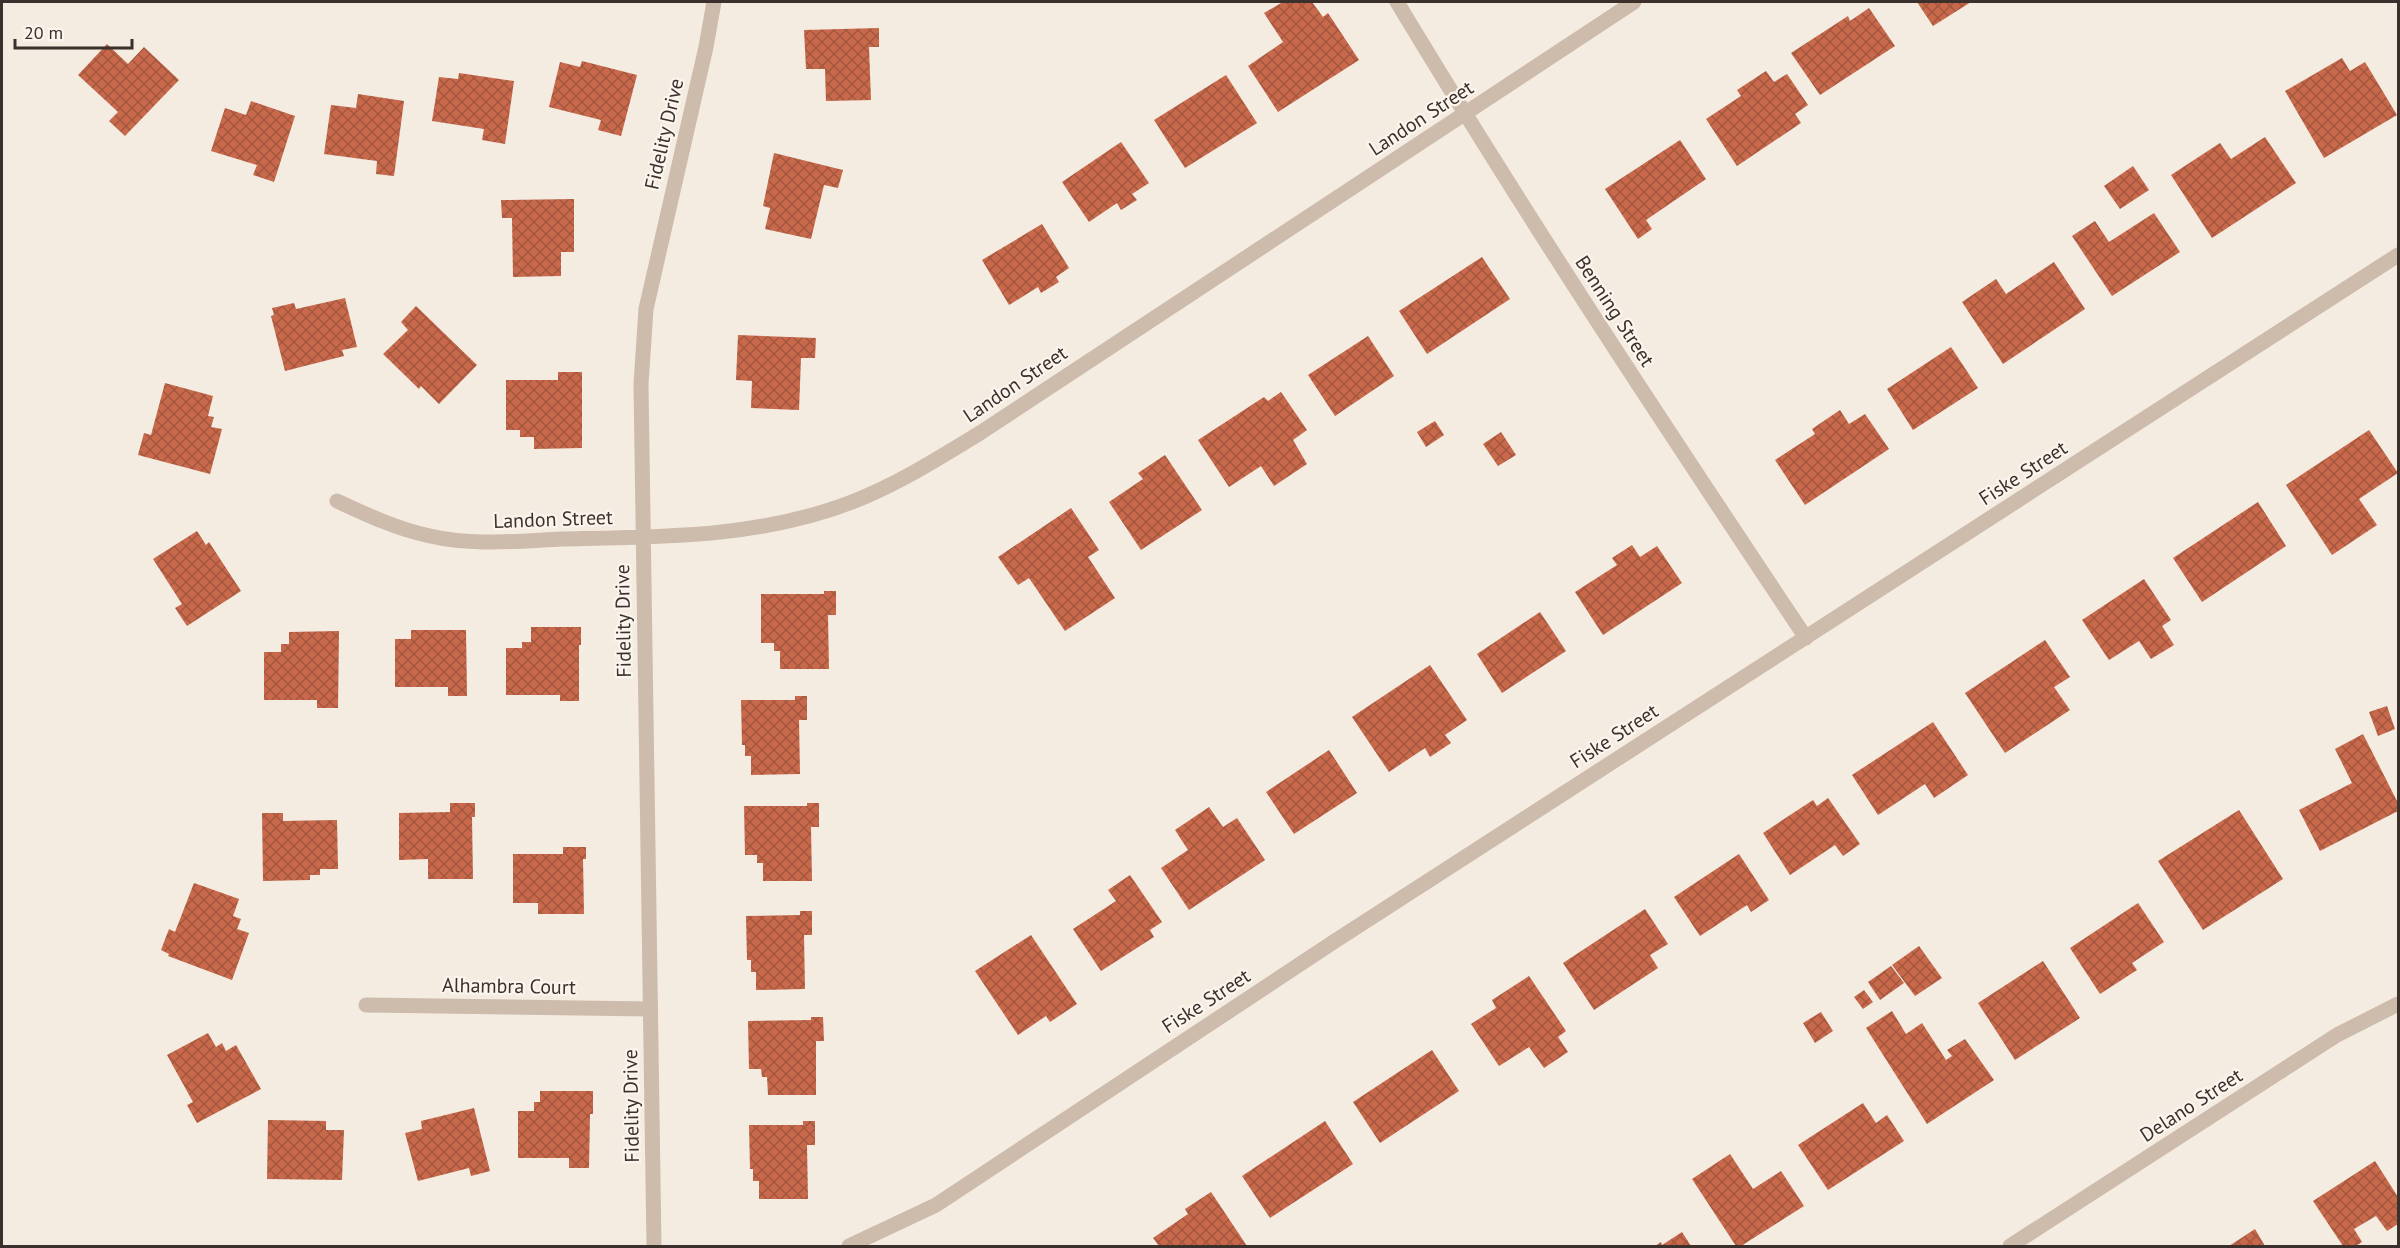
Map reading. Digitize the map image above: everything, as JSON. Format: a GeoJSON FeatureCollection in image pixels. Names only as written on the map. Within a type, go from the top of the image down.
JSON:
{"type":"FeatureCollection","features":[{"type":"Feature","properties":{"kind":"street","name":"Fidelity Drive"},"geometry":{"type":"LineString","coordinates":[[654,1246],[641,384],[646,309],[706,47],[714,2]]}},
{"type":"Feature","properties":{"kind":"street","name":"Benning Street"},"geometry":{"type":"LineString","coordinates":[[1397,2],[1465,115],[1599,326],[1806,638]]}},
{"type":"Feature","properties":{"kind":"street","name":"Landon Street"},"geometry":{"type":"LineString","coordinates":[[337,501],[380,521],[431,537],[478,542],[719,534],[787,522],[852,502],[914,473],[980,433],[1634,2]]}},
{"type":"Feature","properties":{"kind":"street","name":"Fiske Street"},"geometry":{"type":"LineString","coordinates":[[849,1246],[936,1205],[1335,941],[2398,255]]}},
{"type":"Feature","properties":{"kind":"street","name":"Delano Street"},"geometry":{"type":"LineString","coordinates":[[2010,1246],[2337,1035],[2398,1004]]}},
{"type":"Feature","properties":{"kind":"street","name":"Alhambra Court"},"geometry":{"type":"LineString","coordinates":[[366,1005],[650,1010]]}},
{"type":"Feature","properties":{"kind":"building"},"geometry":{"type":"Polygon","coordinates":[[[1283,2],[1312,2],[1323,17],[1328,13],[1359,60],[1278,112],[1248,66],[1283,42],[1264,13],[1283,2]]]}},
{"type":"Feature","properties":{"kind":"building"},"geometry":{"type":"Polygon","coordinates":[[[1917,2],[1971,2],[1933,26],[1917,2]]]}},
{"type":"Feature","properties":{"kind":"building"},"geometry":{"type":"Polygon","coordinates":[[[1869,8],[1895,46],[1820,95],[1791,53],[1848,16],[1850,21],[1869,8]]]}},
{"type":"Feature","properties":{"kind":"building"},"geometry":{"type":"Polygon","coordinates":[[[879,28],[879,47],[869,47],[871,100],[826,101],[825,69],[806,69],[804,30],[879,28]]]}},
{"type":"Feature","properties":{"kind":"building"},"geometry":{"type":"Polygon","coordinates":[[[107,44],[128,64],[144,47],[179,80],[125,136],[109,121],[118,112],[78,75],[107,44]]]}},
{"type":"Feature","properties":{"kind":"building"},"geometry":{"type":"Polygon","coordinates":[[[2342,58],[2350,71],[2365,62],[2397,115],[2324,158],[2285,91],[2342,58]]]}},
{"type":"Feature","properties":{"kind":"building"},"geometry":{"type":"Polygon","coordinates":[[[582,61],[637,75],[621,136],[598,130],[601,120],[549,107],[560,62],[580,67],[582,61]]]}},
{"type":"Feature","properties":{"kind":"building"},"geometry":{"type":"Polygon","coordinates":[[[1766,71],[1774,82],[1787,74],[1808,105],[1795,114],[1801,123],[1737,166],[1706,119],[1741,96],[1737,90],[1766,71]]]}},
{"type":"Feature","properties":{"kind":"building"},"geometry":{"type":"Polygon","coordinates":[[[459,73],[514,81],[505,144],[482,140],[484,129],[432,121],[439,77],[458,79],[459,73]]]}},
{"type":"Feature","properties":{"kind":"building"},"geometry":{"type":"Polygon","coordinates":[[[1226,75],[1257,123],[1185,168],[1154,120],[1226,75]]]}},
{"type":"Feature","properties":{"kind":"building"},"geometry":{"type":"Polygon","coordinates":[[[358,94],[404,101],[394,176],[376,174],[377,161],[324,154],[331,105],[356,108],[358,94]]]}},
{"type":"Feature","properties":{"kind":"building"},"geometry":{"type":"Polygon","coordinates":[[[251,101],[295,116],[274,182],[253,175],[257,165],[211,151],[225,108],[246,115],[251,101]]]}},
{"type":"Feature","properties":{"kind":"building"},"geometry":{"type":"Polygon","coordinates":[[[2265,137],[2296,183],[2212,238],[2171,175],[2220,143],[2231,159],[2265,137]]]}},
{"type":"Feature","properties":{"kind":"building"},"geometry":{"type":"Polygon","coordinates":[[[1680,140],[1706,179],[1646,220],[1652,229],[1638,239],[1605,189],[1680,140]]]}},
{"type":"Feature","properties":{"kind":"building"},"geometry":{"type":"Polygon","coordinates":[[[1121,142],[1149,183],[1132,194],[1137,200],[1121,210],[1117,203],[1089,222],[1062,182],[1121,142]]]}},
{"type":"Feature","properties":{"kind":"building"},"geometry":{"type":"Polygon","coordinates":[[[774,153],[843,170],[838,188],[824,185],[811,239],[765,229],[770,208],[763,206],[774,153]]]}},
{"type":"Feature","properties":{"kind":"building"},"geometry":{"type":"Polygon","coordinates":[[[2133,166],[2149,190],[2120,209],[2104,186],[2133,166]]]}},
{"type":"Feature","properties":{"kind":"building"},"geometry":{"type":"Polygon","coordinates":[[[574,199],[574,252],[561,252],[561,276],[513,277],[512,218],[502,218],[501,200],[574,199]]]}},
{"type":"Feature","properties":{"kind":"building"},"geometry":{"type":"Polygon","coordinates":[[[2154,213],[2180,252],[2112,296],[2072,236],[2095,221],[2109,242],[2154,213]]]}},
{"type":"Feature","properties":{"kind":"building"},"geometry":{"type":"Polygon","coordinates":[[[1042,224],[1069,268],[1056,277],[1059,282],[1041,293],[1038,287],[1009,305],[982,260],[1042,224]]]}},
{"type":"Feature","properties":{"kind":"building"},"geometry":{"type":"Polygon","coordinates":[[[1482,257],[1510,299],[1427,354],[1399,311],[1482,257]]]}},
{"type":"Feature","properties":{"kind":"building"},"geometry":{"type":"Polygon","coordinates":[[[2054,262],[2085,309],[2003,364],[1962,302],[1996,279],[2006,294],[2054,262]]]}},
{"type":"Feature","properties":{"kind":"building"},"geometry":{"type":"Polygon","coordinates":[[[345,298],[357,347],[342,350],[344,356],[285,371],[271,316],[274,315],[272,308],[294,303],[296,309],[345,298]]]}},
{"type":"Feature","properties":{"kind":"building"},"geometry":{"type":"Polygon","coordinates":[[[416,306],[477,365],[439,404],[421,386],[419,389],[383,354],[408,330],[401,322],[416,306]]]}},
{"type":"Feature","properties":{"kind":"building"},"geometry":{"type":"Polygon","coordinates":[[[738,335],[816,338],[815,358],[801,358],[799,410],[751,408],[752,381],[736,380],[738,335]]]}},
{"type":"Feature","properties":{"kind":"building"},"geometry":{"type":"Polygon","coordinates":[[[1368,336],[1394,376],[1335,416],[1308,375],[1368,336]]]}},
{"type":"Feature","properties":{"kind":"building"},"geometry":{"type":"Polygon","coordinates":[[[1951,347],[1978,388],[1913,430],[1887,389],[1951,347]]]}},
{"type":"Feature","properties":{"kind":"building"},"geometry":{"type":"Polygon","coordinates":[[[558,372],[582,372],[582,448],[534,449],[534,437],[520,437],[520,430],[506,430],[506,380],[558,380],[558,372]]]}},
{"type":"Feature","properties":{"kind":"building"},"geometry":{"type":"Polygon","coordinates":[[[165,383],[213,396],[208,416],[214,417],[211,427],[222,429],[210,474],[138,455],[144,433],[151,435],[165,383]]]}},
{"type":"Feature","properties":{"kind":"building"},"geometry":{"type":"Polygon","coordinates":[[[1281,392],[1307,430],[1293,440],[1307,464],[1274,486],[1261,466],[1229,487],[1198,440],[1264,397],[1268,401],[1281,392]]]}},
{"type":"Feature","properties":{"kind":"building"},"geometry":{"type":"Polygon","coordinates":[[[1840,410],[1849,424],[1865,414],[1889,449],[1805,505],[1775,460],[1815,434],[1812,429],[1840,410]]]}},
{"type":"Feature","properties":{"kind":"building"},"geometry":{"type":"Polygon","coordinates":[[[1435,421],[1444,435],[1426,447],[1417,432],[1435,421]]]}},
{"type":"Feature","properties":{"kind":"building"},"geometry":{"type":"Polygon","coordinates":[[[2369,430],[2398,473],[2359,499],[2377,525],[2332,555],[2286,485],[2369,430]]]}},
{"type":"Feature","properties":{"kind":"building"},"geometry":{"type":"Polygon","coordinates":[[[1501,432],[1516,455],[1498,466],[1483,444],[1501,432]]]}},
{"type":"Feature","properties":{"kind":"building"},"geometry":{"type":"Polygon","coordinates":[[[1165,455],[1202,510],[1141,550],[1109,502],[1143,479],[1138,473],[1165,455]]]}},
{"type":"Feature","properties":{"kind":"building"},"geometry":{"type":"Polygon","coordinates":[[[2258,502],[2286,546],[2202,602],[2173,558],[2258,502]]]}},
{"type":"Feature","properties":{"kind":"building"},"geometry":{"type":"Polygon","coordinates":[[[1071,508],[1099,550],[1088,557],[1115,598],[1065,631],[1029,578],[1018,585],[998,557],[1071,508]]]}},
{"type":"Feature","properties":{"kind":"building"},"geometry":{"type":"Polygon","coordinates":[[[197,531],[206,545],[209,542],[241,591],[187,626],[175,608],[182,604],[153,559],[197,531]]]}},
{"type":"Feature","properties":{"kind":"building"},"geometry":{"type":"Polygon","coordinates":[[[1632,545],[1640,557],[1657,546],[1682,583],[1603,635],[1575,592],[1617,565],[1612,558],[1632,545]]]}},
{"type":"Feature","properties":{"kind":"building"},"geometry":{"type":"Polygon","coordinates":[[[2144,579],[2171,620],[2162,626],[2174,645],[2151,659],[2139,641],[2109,660],[2082,620],[2144,579]]]}},
{"type":"Feature","properties":{"kind":"building"},"geometry":{"type":"Polygon","coordinates":[[[824,591],[836,591],[836,615],[828,615],[829,669],[780,669],[780,651],[774,651],[774,643],[761,643],[761,594],[824,594],[824,591]]]}},
{"type":"Feature","properties":{"kind":"building"},"geometry":{"type":"Polygon","coordinates":[[[1540,612],[1566,651],[1502,693],[1477,654],[1540,612]]]}},
{"type":"Feature","properties":{"kind":"building"},"geometry":{"type":"Polygon","coordinates":[[[531,627],[581,627],[579,701],[560,701],[560,695],[506,695],[506,648],[522,648],[522,642],[531,642],[531,627]]]}},
{"type":"Feature","properties":{"kind":"building"},"geometry":{"type":"Polygon","coordinates":[[[411,630],[466,630],[467,696],[448,696],[448,687],[395,687],[395,639],[411,639],[411,630]]]}},
{"type":"Feature","properties":{"kind":"building"},"geometry":{"type":"Polygon","coordinates":[[[339,631],[338,708],[317,708],[317,700],[264,700],[264,652],[281,652],[281,644],[289,644],[289,632],[339,631]]]}},
{"type":"Feature","properties":{"kind":"building"},"geometry":{"type":"Polygon","coordinates":[[[2045,640],[2070,677],[2054,687],[2070,710],[2005,753],[1965,693],[2045,640]]]}},
{"type":"Feature","properties":{"kind":"building"},"geometry":{"type":"Polygon","coordinates":[[[1430,665],[1467,720],[1445,735],[1451,743],[1430,757],[1425,748],[1389,772],[1352,717],[1430,665]]]}},
{"type":"Feature","properties":{"kind":"building"},"geometry":{"type":"Polygon","coordinates":[[[795,696],[807,696],[807,720],[799,720],[800,774],[751,775],[751,756],[745,756],[745,745],[742,745],[741,700],[795,700],[795,696]]]}},
{"type":"Feature","properties":{"kind":"building"},"geometry":{"type":"Polygon","coordinates":[[[2387,706],[2395,729],[2378,736],[2369,712],[2387,706]]]}},
{"type":"Feature","properties":{"kind":"building"},"geometry":{"type":"Polygon","coordinates":[[[1933,722],[1968,775],[1934,798],[1925,784],[1878,815],[1852,775],[1933,722]]]}},
{"type":"Feature","properties":{"kind":"building"},"geometry":{"type":"Polygon","coordinates":[[[2363,734],[2398,803],[2398,811],[2320,851],[2299,810],[2352,783],[2335,749],[2363,734]]]}},
{"type":"Feature","properties":{"kind":"building"},"geometry":{"type":"Polygon","coordinates":[[[1329,750],[1357,793],[1294,834],[1266,792],[1329,750]]]}},
{"type":"Feature","properties":{"kind":"building"},"geometry":{"type":"Polygon","coordinates":[[[1828,798],[1860,844],[1843,856],[1835,845],[1790,875],[1763,833],[1813,800],[1817,806],[1828,798]]]}},
{"type":"Feature","properties":{"kind":"building"},"geometry":{"type":"Polygon","coordinates":[[[450,803],[475,803],[475,817],[472,817],[473,879],[428,879],[428,859],[399,860],[399,813],[450,812],[450,803]]]}},
{"type":"Feature","properties":{"kind":"building"},"geometry":{"type":"Polygon","coordinates":[[[807,803],[819,803],[819,827],[811,827],[812,881],[763,881],[763,863],[757,863],[757,855],[745,855],[744,806],[807,806],[807,803]]]}},
{"type":"Feature","properties":{"kind":"building"},"geometry":{"type":"Polygon","coordinates":[[[1209,807],[1223,827],[1237,818],[1265,860],[1189,910],[1161,868],[1188,850],[1175,830],[1209,807]]]}},
{"type":"Feature","properties":{"kind":"building"},"geometry":{"type":"Polygon","coordinates":[[[2239,810],[2283,879],[2203,930],[2158,861],[2239,810]]]}},
{"type":"Feature","properties":{"kind":"building"},"geometry":{"type":"Polygon","coordinates":[[[262,813],[283,813],[283,821],[337,820],[338,869],[320,869],[320,875],[310,875],[310,880],[263,881],[262,813]]]}},
{"type":"Feature","properties":{"kind":"building"},"geometry":{"type":"Polygon","coordinates":[[[563,847],[586,847],[586,859],[583,859],[584,914],[538,914],[538,903],[513,903],[513,854],[563,854],[563,847]]]}},
{"type":"Feature","properties":{"kind":"building"},"geometry":{"type":"Polygon","coordinates":[[[1739,854],[1769,900],[1751,912],[1747,905],[1700,936],[1674,897],[1739,854]]]}},
{"type":"Feature","properties":{"kind":"building"},"geometry":{"type":"Polygon","coordinates":[[[1130,875],[1162,922],[1150,930],[1154,937],[1101,971],[1073,929],[1116,901],[1108,890],[1130,875]]]}},
{"type":"Feature","properties":{"kind":"building"},"geometry":{"type":"Polygon","coordinates":[[[194,883],[239,899],[233,916],[241,919],[237,929],[249,933],[232,980],[168,956],[169,954],[161,950],[169,929],[175,932],[194,883]]]}},
{"type":"Feature","properties":{"kind":"building"},"geometry":{"type":"Polygon","coordinates":[[[2138,903],[2164,942],[2132,963],[2137,970],[2100,994],[2070,948],[2138,903]]]}},
{"type":"Feature","properties":{"kind":"building"},"geometry":{"type":"Polygon","coordinates":[[[1645,909],[1668,944],[1650,955],[1658,968],[1594,1010],[1563,963],[1645,909]]]}},
{"type":"Feature","properties":{"kind":"building"},"geometry":{"type":"Polygon","coordinates":[[[800,911],[812,911],[812,935],[804,935],[805,989],[756,990],[756,972],[751,972],[751,960],[747,960],[746,916],[800,915],[800,911]]]}},
{"type":"Feature","properties":{"kind":"building"},"geometry":{"type":"Polygon","coordinates":[[[1031,935],[1077,1004],[1050,1022],[1046,1016],[1018,1035],[975,971],[1031,935]]]}},
{"type":"Feature","properties":{"kind":"building"},"geometry":{"type":"Polygon","coordinates":[[[1919,946],[1942,978],[1915,996],[1892,965],[1919,946]]]}},
{"type":"Feature","properties":{"kind":"building"},"geometry":{"type":"Polygon","coordinates":[[[2043,961],[2080,1018],[2015,1060],[1978,1003],[2043,961]]]}},
{"type":"Feature","properties":{"kind":"building"},"geometry":{"type":"Polygon","coordinates":[[[1891,966],[1904,983],[1880,1000],[1868,982],[1891,966]]]}},
{"type":"Feature","properties":{"kind":"building"},"geometry":{"type":"Polygon","coordinates":[[[1529,976],[1566,1031],[1558,1037],[1568,1052],[1544,1068],[1529,1047],[1499,1066],[1471,1024],[1496,1008],[1492,1000],[1529,976]]]}},
{"type":"Feature","properties":{"kind":"building"},"geometry":{"type":"Polygon","coordinates":[[[1864,990],[1873,1002],[1863,1009],[1854,997],[1864,990]]]}},
{"type":"Feature","properties":{"kind":"building"},"geometry":{"type":"Polygon","coordinates":[[[1892,1011],[1906,1034],[1922,1023],[1946,1060],[1952,1056],[1947,1050],[1965,1039],[1994,1080],[1927,1124],[1866,1028],[1892,1011]]]}},
{"type":"Feature","properties":{"kind":"building"},"geometry":{"type":"Polygon","coordinates":[[[1821,1012],[1833,1031],[1815,1043],[1803,1023],[1821,1012]]]}},
{"type":"Feature","properties":{"kind":"building"},"geometry":{"type":"Polygon","coordinates":[[[811,1017],[823,1017],[824,1041],[816,1041],[816,1095],[768,1095],[767,1077],[762,1077],[761,1069],[749,1069],[748,1021],[811,1020],[811,1017]]]}},
{"type":"Feature","properties":{"kind":"building"},"geometry":{"type":"Polygon","coordinates":[[[208,1033],[216,1047],[222,1043],[226,1051],[236,1045],[261,1089],[197,1123],[187,1105],[193,1102],[167,1055],[208,1033]]]}},
{"type":"Feature","properties":{"kind":"building"},"geometry":{"type":"Polygon","coordinates":[[[1432,1050],[1459,1091],[1380,1143],[1353,1102],[1432,1050]]]}},
{"type":"Feature","properties":{"kind":"building"},"geometry":{"type":"Polygon","coordinates":[[[540,1091],[593,1091],[593,1114],[590,1114],[589,1168],[569,1168],[569,1158],[518,1158],[518,1111],[534,1111],[534,1102],[540,1102],[540,1091]]]}},
{"type":"Feature","properties":{"kind":"building"},"geometry":{"type":"Polygon","coordinates":[[[1863,1103],[1876,1123],[1887,1115],[1904,1141],[1828,1190],[1798,1145],[1863,1103]]]}},
{"type":"Feature","properties":{"kind":"building"},"geometry":{"type":"Polygon","coordinates":[[[474,1108],[490,1171],[471,1176],[469,1168],[418,1181],[405,1133],[422,1129],[421,1121],[474,1108]]]}},
{"type":"Feature","properties":{"kind":"building"},"geometry":{"type":"Polygon","coordinates":[[[268,1120],[326,1121],[326,1130],[344,1130],[342,1180],[267,1179],[268,1120]]]}},
{"type":"Feature","properties":{"kind":"building"},"geometry":{"type":"Polygon","coordinates":[[[803,1121],[815,1121],[815,1145],[807,1145],[808,1199],[759,1199],[759,1181],[753,1181],[753,1169],[750,1169],[749,1125],[803,1125],[803,1121]]]}},
{"type":"Feature","properties":{"kind":"building"},"geometry":{"type":"Polygon","coordinates":[[[1325,1121],[1353,1164],[1270,1218],[1242,1176],[1325,1121]]]}},
{"type":"Feature","properties":{"kind":"building"},"geometry":{"type":"Polygon","coordinates":[[[1730,1154],[1753,1189],[1781,1171],[1804,1206],[1741,1246],[1736,1246],[1692,1179],[1730,1154]]]}},
{"type":"Feature","properties":{"kind":"building"},"geometry":{"type":"Polygon","coordinates":[[[2375,1161],[2398,1197],[2398,1224],[2387,1231],[2376,1216],[2354,1229],[2362,1242],[2356,1246],[2343,1246],[2313,1201],[2375,1161]]]}},
{"type":"Feature","properties":{"kind":"building"},"geometry":{"type":"Polygon","coordinates":[[[1211,1192],[1247,1246],[1159,1246],[1153,1238],[1188,1214],[1185,1209],[1211,1192]]]}},
{"type":"Feature","properties":{"kind":"building"},"geometry":{"type":"Polygon","coordinates":[[[2255,1229],[2265,1246],[2229,1246],[2255,1229]]]}},
{"type":"Feature","properties":{"kind":"building"},"geometry":{"type":"Polygon","coordinates":[[[1682,1232],[1691,1246],[1655,1246],[1661,1242],[1662,1245],[1682,1232]]]}}]}
